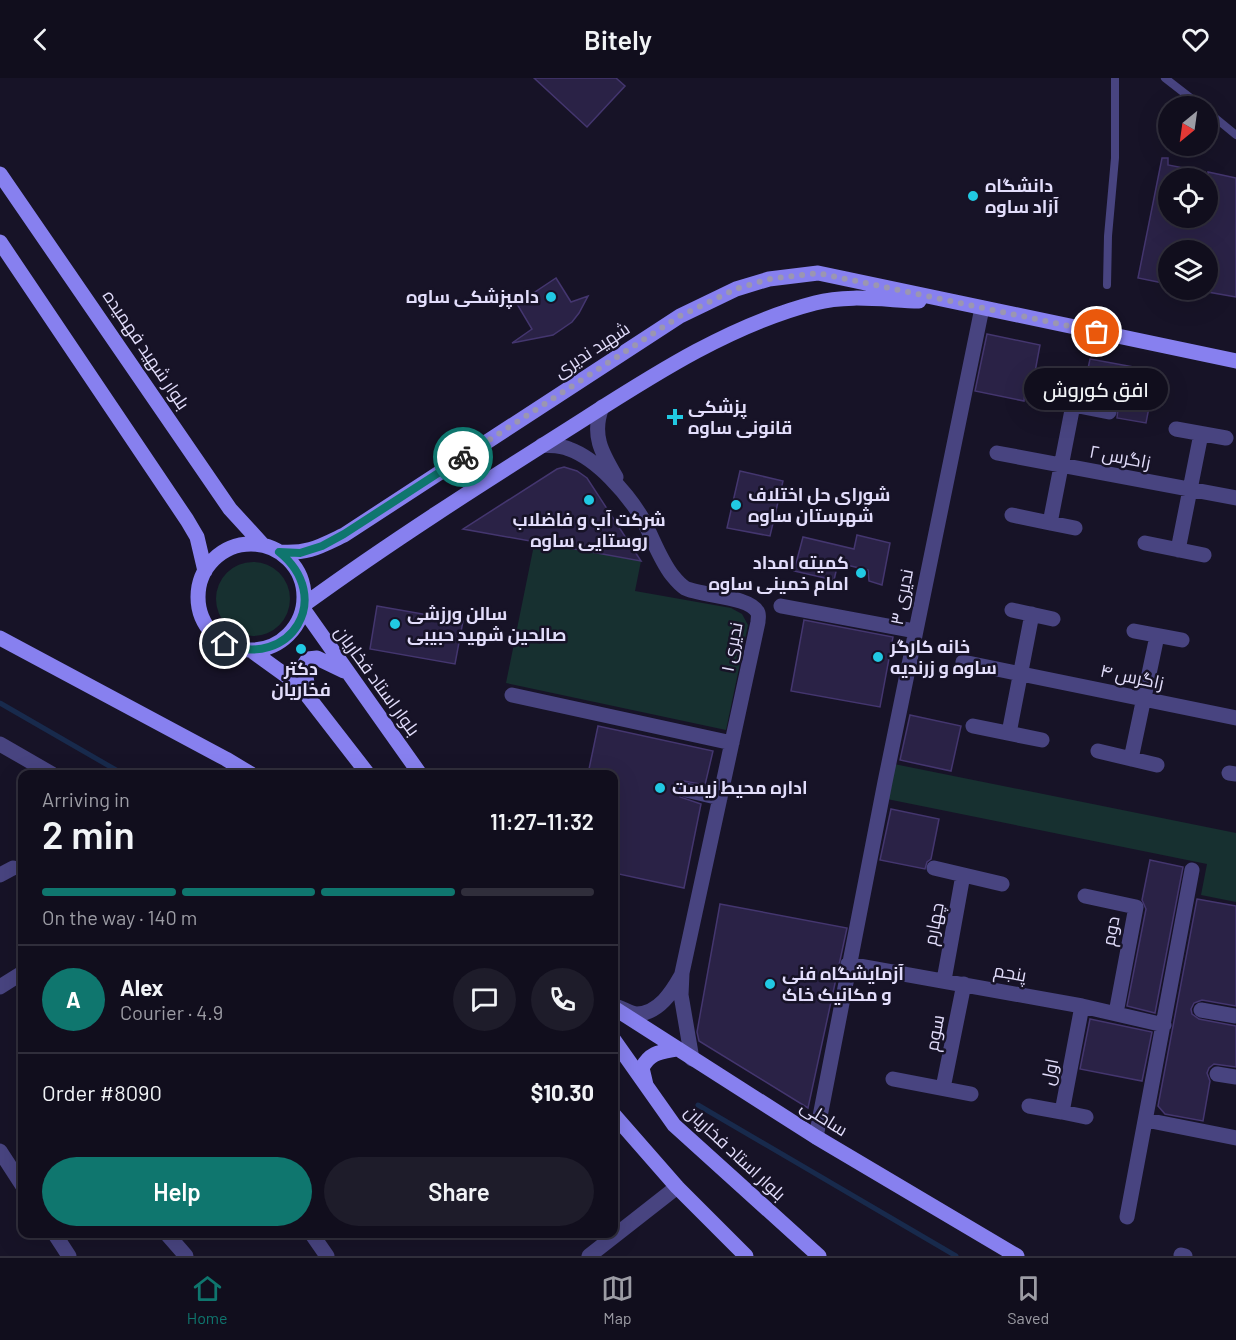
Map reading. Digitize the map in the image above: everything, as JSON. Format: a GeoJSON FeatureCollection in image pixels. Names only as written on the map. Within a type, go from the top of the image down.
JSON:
{"type":"FeatureCollection","features":[{"type":"Feature","properties":{"kind":"street","name":"بلوار شهید فهمیده"},"geometry":{"type":"LineString","coordinates":[[0,174],[230,509],[263,545]]}},
{"type":"Feature","properties":{"kind":"street"},"geometry":{"type":"LineString","coordinates":[[0,242],[187,520],[197,537],[205,571]]}},
{"type":"Feature","properties":{"kind":"street","name":"شهید ندیری"},"geometry":{"type":"LineString","coordinates":[[279,552],[300,553],[322,546],[344,534],[680,316],[736,289],[769,279],[818,273],[1236,361]]}},
{"type":"Feature","properties":{"kind":"street","name":"شهید ندیری"},"geometry":{"type":"LineString","coordinates":[[304,607],[342,577],[542,445],[705,346],[745,326],[816,302],[842,298],[955,302]]}},
{"type":"Feature","properties":{"kind":"street","name":"ندیری ۳"},"geometry":{"type":"LineString","coordinates":[[816,1137],[848,964],[982,308]]}},
{"type":"Feature","properties":{"kind":"street"},"geometry":{"type":"LineString","coordinates":[[1033,397],[1109,412]]}},
{"type":"Feature","properties":{"kind":"street"},"geometry":{"type":"LineString","coordinates":[[1050,523],[1073,405]]}},
{"type":"Feature","properties":{"kind":"street"},"geometry":{"type":"LineString","coordinates":[[602,407],[597,436],[606,459],[625,493]]}},
{"type":"Feature","properties":{"kind":"street"},"geometry":{"type":"LineString","coordinates":[[1176,429],[1226,438]]}},
{"type":"Feature","properties":{"kind":"street"},"geometry":{"type":"LineString","coordinates":[[1178,549],[1202,434]]}},
{"type":"Feature","properties":{"kind":"street","name":"ندیری ۱"},"geometry":{"type":"LineString","coordinates":[[542,445],[577,452],[625,493],[678,583],[690,590],[739,600],[758,612],[758,622],[682,973]]}},
{"type":"Feature","properties":{"kind":"street","name":"زاگرس ۲"},"geometry":{"type":"LineString","coordinates":[[997,453],[1236,498]]}},
{"type":"Feature","properties":{"kind":"street"},"geometry":{"type":"LineString","coordinates":[[1012,515],[1075,528]]}},
{"type":"Feature","properties":{"kind":"street"},"geometry":{"type":"LineString","coordinates":[[1145,543],[1204,555]]}},
{"type":"Feature","properties":{"kind":"street"},"geometry":{"type":"LineString","coordinates":[[246,544],[263,545],[279,552],[291,561],[300,574],[304,588],[304,607],[297,626],[285,639],[270,648],[252,651],[225,644],[214,636],[205,624],[200,611],[198,598],[205,571],[216,558],[230,548],[246,544]]}},
{"type":"Feature","properties":{"kind":"street"},"geometry":{"type":"LineString","coordinates":[[781,606],[915,632]]}},
{"type":"Feature","properties":{"kind":"street","name":"بلوار استاد فخاریان"},"geometry":{"type":"LineString","coordinates":[[304,607],[417,770]]}},
{"type":"Feature","properties":{"kind":"street"},"geometry":{"type":"LineString","coordinates":[[1012,610],[1053,619]]}},
{"type":"Feature","properties":{"kind":"street"},"geometry":{"type":"LineString","coordinates":[[1009,733],[1032,614]]}},
{"type":"Feature","properties":{"kind":"street"},"geometry":{"type":"LineString","coordinates":[[1134,631],[1182,640]]}},
{"type":"Feature","properties":{"kind":"street"},"geometry":{"type":"LineString","coordinates":[[1131,759],[1157,636]]}},
{"type":"Feature","properties":{"kind":"street"},"geometry":{"type":"LineString","coordinates":[[0,638],[244,770]]}},
{"type":"Feature","properties":{"kind":"street"},"geometry":{"type":"LineString","coordinates":[[252,651],[293,680],[309,695],[365,770]]}},
{"type":"Feature","properties":{"kind":"street"},"geometry":{"type":"LineString","coordinates":[[309,695],[304,665],[308,659],[317,658],[347,672]]}},
{"type":"Feature","properties":{"kind":"street","name":"زاگرس ۴"},"geometry":{"type":"LineString","coordinates":[[963,662],[1236,718]]}},
{"type":"Feature","properties":{"kind":"street"},"geometry":{"type":"LineString","coordinates":[[512,695],[732,743]]}},
{"type":"Feature","properties":{"kind":"street"},"geometry":{"type":"LineString","coordinates":[[973,726],[1042,740]]}},
{"type":"Feature","properties":{"kind":"street"},"geometry":{"type":"LineString","coordinates":[[0,744],[45,770]]}},
{"type":"Feature","properties":{"kind":"street"},"geometry":{"type":"LineString","coordinates":[[1098,751],[1157,765]]}},
{"type":"Feature","properties":{"kind":"street"},"geometry":{"type":"LineString","coordinates":[[686,790],[720,798]]}},
{"type":"Feature","properties":{"kind":"street"},"geometry":{"type":"LineString","coordinates":[[934,868],[1002,884]]}},
{"type":"Feature","properties":{"kind":"street"},"geometry":{"type":"LineString","coordinates":[[1127,1217],[1192,870]]}},
{"type":"Feature","properties":{"kind":"street","name":"چهارم"},"geometry":{"type":"LineString","coordinates":[[944,980],[963,875]]}},
{"type":"Feature","properties":{"kind":"street","name":"دوم"},"geometry":{"type":"LineString","coordinates":[[1085,896],[1136,907],[1116,1013]]}},
{"type":"Feature","properties":{"kind":"street","name":"پنجم"},"geometry":{"type":"LineString","coordinates":[[848,964],[1082,1006],[1164,1025]]}},
{"type":"Feature","properties":{"kind":"street"},"geometry":{"type":"LineString","coordinates":[[618,1008],[636,1014],[652,1009],[669,996],[682,973]]}},
{"type":"Feature","properties":{"kind":"street"},"geometry":{"type":"LineString","coordinates":[[682,973],[681,994],[692,1059]]}},
{"type":"Feature","properties":{"kind":"street"},"geometry":{"type":"LineString","coordinates":[[0,987],[18,976]]}},
{"type":"Feature","properties":{"kind":"street","name":"سوم"},"geometry":{"type":"LineString","coordinates":[[943,1088],[964,984]]}},
{"type":"Feature","properties":{"kind":"street","name":"اول"},"geometry":{"type":"LineString","coordinates":[[1029,1106],[1062,1112],[1082,1006]]}},
{"type":"Feature","properties":{"kind":"street","name":"ساحلی"},"geometry":{"type":"LineString","coordinates":[[618,1010],[816,1137],[1017,1256]]}},
{"type":"Feature","properties":{"kind":"street"},"geometry":{"type":"LineString","coordinates":[[1201,1010],[1236,1016]]}},
{"type":"Feature","properties":{"kind":"street","name":"بلوار استاد فخاریان"},"geometry":{"type":"LineString","coordinates":[[618,1046],[674,1125],[819,1256]]}},
{"type":"Feature","properties":{"kind":"street"},"geometry":{"type":"LineString","coordinates":[[648,1091],[642,1068],[647,1059],[659,1053],[677,1049]]}},
{"type":"Feature","properties":{"kind":"street"},"geometry":{"type":"LineString","coordinates":[[1217,1074],[1236,1077]]}},
{"type":"Feature","properties":{"kind":"street"},"geometry":{"type":"LineString","coordinates":[[893,1079],[971,1094]]}},
{"type":"Feature","properties":{"kind":"street"},"geometry":{"type":"LineString","coordinates":[[1062,1112],[1086,1117]]}},
{"type":"Feature","properties":{"kind":"street"},"geometry":{"type":"LineString","coordinates":[[618,1120],[677,1187],[746,1256]]}},
{"type":"Feature","properties":{"kind":"street"},"geometry":{"type":"LineString","coordinates":[[1146,1120],[1236,1138]]}},
{"type":"Feature","properties":{"kind":"street"},"geometry":{"type":"LineString","coordinates":[[0,1151],[18,1179]]}},
{"type":"Feature","properties":{"kind":"street"},"geometry":{"type":"LineString","coordinates":[[618,1233],[677,1187]]}},
{"type":"Feature","properties":{"kind":"street"},"geometry":{"type":"LineString","coordinates":[[58,1238],[69,1256]]}},
{"type":"Feature","properties":{"kind":"street"},"geometry":{"type":"LineString","coordinates":[[170,1238],[186,1256]]}},
{"type":"Feature","properties":{"kind":"street"},"geometry":{"type":"LineString","coordinates":[[314,1238],[325,1253]]}},
{"type":"Feature","properties":{"kind":"street"},"geometry":{"type":"LineString","coordinates":[[589,1256],[612,1238]]}},
{"type":"Feature","properties":{"kind":"lane"},"geometry":{"type":"LineString","coordinates":[[1107,285],[1108,236],[1115,158],[1114,78]]}},
{"type":"Feature","properties":{"kind":"lane"},"geometry":{"type":"LineString","coordinates":[[1165,78],[1188,96]]}},
{"type":"Feature","properties":{"kind":"lane"},"geometry":{"type":"LineString","coordinates":[[1218,120],[1236,135]]}},
{"type":"Feature","properties":{"kind":"green space"},"geometry":{"type":"Polygon","coordinates":[[[535,540],[641,561],[635,591],[731,608],[742,614],[748,625],[726,730],[506,683],[535,540]]]}},
{"type":"Feature","properties":{"kind":"green space"},"geometry":{"type":"Polygon","coordinates":[[[253,562],[274,568],[284,578],[290,599],[284,620],[274,630],[253,636],[232,630],[222,620],[216,599],[222,578],[232,568],[253,562]]]}},
{"type":"Feature","properties":{"kind":"green space"},"geometry":{"type":"Polygon","coordinates":[[[889,763],[1236,833],[1236,902],[1201,895],[1207,864],[882,798],[889,763]]]}},
{"type":"Feature","properties":{"kind":"building"},"geometry":{"type":"Polygon","coordinates":[[[534,78],[616,78],[625,86],[587,127],[534,78]]]}},
{"type":"Feature","properties":{"kind":"building"},"geometry":{"type":"Polygon","coordinates":[[[1162,158],[1168,158],[1168,165],[1184,168],[1160,168],[1162,158]]]}},
{"type":"Feature","properties":{"kind":"building"},"geometry":{"type":"Polygon","coordinates":[[[1218,174],[1236,178],[1236,297],[1218,294],[1218,240],[1158,240],[1158,282],[1138,278],[1158,178],[1158,228],[1218,228],[1218,174]]]}},
{"type":"Feature","properties":{"kind":"building"},"geometry":{"type":"Polygon","coordinates":[[[556,278],[571,302],[588,296],[579,313],[572,322],[553,335],[512,343],[532,329],[517,304],[556,278]]]}},
{"type":"Feature","properties":{"kind":"building"},"geometry":{"type":"Polygon","coordinates":[[[987,334],[1040,345],[1032,388],[1025,391],[1024,401],[975,391],[987,334]]]}},
{"type":"Feature","properties":{"kind":"building"},"geometry":{"type":"Polygon","coordinates":[[[1090,359],[1156,371],[1146,423],[1117,418],[1118,409],[1115,404],[1082,397],[1090,359]]]}},
{"type":"Feature","properties":{"kind":"building"},"geometry":{"type":"Polygon","coordinates":[[[564,467],[577,471],[587,478],[641,561],[463,529],[557,469],[564,467]]]}},
{"type":"Feature","properties":{"kind":"building"},"geometry":{"type":"Polygon","coordinates":[[[740,471],[783,481],[770,536],[727,528],[740,471]]]}},
{"type":"Feature","properties":{"kind":"building"},"geometry":{"type":"Polygon","coordinates":[[[857,535],[890,543],[882,585],[869,581],[868,570],[838,563],[834,580],[794,571],[803,537],[854,549],[857,535]]]}},
{"type":"Feature","properties":{"kind":"building"},"geometry":{"type":"Polygon","coordinates":[[[377,606],[463,621],[455,664],[370,649],[377,606]]]}},
{"type":"Feature","properties":{"kind":"building"},"geometry":{"type":"Polygon","coordinates":[[[804,620],[893,637],[880,707],[791,691],[804,620]]]}},
{"type":"Feature","properties":{"kind":"building"},"geometry":{"type":"Polygon","coordinates":[[[910,715],[961,726],[951,771],[900,760],[910,715]]]}},
{"type":"Feature","properties":{"kind":"building"},"geometry":{"type":"Polygon","coordinates":[[[598,726],[713,751],[705,785],[684,781],[676,788],[680,797],[701,804],[684,888],[618,874],[618,770],[589,770],[598,726]]]}},
{"type":"Feature","properties":{"kind":"building"},"geometry":{"type":"Polygon","coordinates":[[[891,809],[939,819],[931,859],[927,862],[925,869],[880,860],[891,809]]]}},
{"type":"Feature","properties":{"kind":"building"},"geometry":{"type":"Polygon","coordinates":[[[1150,860],[1183,867],[1155,1013],[1127,1006],[1146,909],[1142,900],[1150,860]]]}},
{"type":"Feature","properties":{"kind":"building"},"geometry":{"type":"Polygon","coordinates":[[[1197,899],[1236,906],[1236,1006],[1202,1000],[1194,1003],[1191,1009],[1192,1014],[1199,1019],[1236,1026],[1236,1067],[1214,1064],[1209,1068],[1207,1073],[1210,1081],[1203,1121],[1165,1114],[1158,1106],[1197,899]]]}},
{"type":"Feature","properties":{"kind":"building","name":"آزمایشگاه فنی و مکانیک خاک"},"geometry":{"type":"Polygon","coordinates":[[[720,904],[847,928],[808,1108],[699,1041],[697,1032],[720,904]]]}},
{"type":"Feature","properties":{"kind":"building"},"geometry":{"type":"Polygon","coordinates":[[[1090,1019],[1152,1032],[1142,1081],[1080,1069],[1090,1019]]]}},
{"type":"Feature","properties":{"kind":"waterway"},"geometry":{"type":"LineString","coordinates":[[0,703],[116,770]]}},
{"type":"Feature","properties":{"kind":"waterway"},"geometry":{"type":"LineString","coordinates":[[698,1105],[956,1256]]}},
{"type":"Feature","properties":{"kind":"way so far"},"geometry":{"type":"LineString","coordinates":[[463,457],[680,316],[736,289],[769,279],[818,273],[1097,332]]}},
{"type":"Feature","properties":{"kind":"place","name":"دانشگاه آزاد ساوه"},"geometry":{"type":"Point","coordinates":[973,196]}},
{"type":"Feature","properties":{"kind":"place","name":"دامپزشکی ساوه"},"geometry":{"type":"Point","coordinates":[551,297]}},
{"type":"Feature","properties":{"kind":"place","name":"افق کوروش"},"geometry":{"type":"Point","coordinates":[1097,332]}},
{"type":"Feature","properties":{"kind":"place","name":"پزشکی قانونی ساوه"},"geometry":{"type":"Point","coordinates":[675,417]}},
{"type":"Feature","properties":{"kind":"place","name":"شرکت آب و فاضلاب روستایی ساوه"},"geometry":{"type":"Point","coordinates":[589,500]}},
{"type":"Feature","properties":{"kind":"place","name":"شورای حل اختلاف شهرستان ساوه"},"geometry":{"type":"Point","coordinates":[736,505]}},
{"type":"Feature","properties":{"kind":"place","name":"کمیته امداد امام خمینی ساوه"},"geometry":{"type":"Point","coordinates":[861,573]}},
{"type":"Feature","properties":{"kind":"place","name":"سالن ورزشی صالحین شهید حبیبی"},"geometry":{"type":"Point","coordinates":[395,624]}},
{"type":"Feature","properties":{"kind":"place","name":"دکتر فخاریان"},"geometry":{"type":"Point","coordinates":[301,649]}},
{"type":"Feature","properties":{"kind":"place","name":"خانه کارگر ساوه و زرندیه"},"geometry":{"type":"Point","coordinates":[878,657]}},
{"type":"Feature","properties":{"kind":"place","name":"اداره محیط زیست"},"geometry":{"type":"Point","coordinates":[660,788]}},
{"type":"Feature","properties":{"kind":"place","name":"آزمایشگاه فنی و مکانیک خاک"},"geometry":{"type":"Point","coordinates":[770,984]}},
{"type":"Feature","properties":{"kind":"route"},"geometry":{"type":"LineString","coordinates":[[225,644],[252,651],[270,648],[285,639],[297,626],[304,610],[304,588],[300,574],[291,561],[279,552],[300,553],[322,546],[463,457]]}}]}
